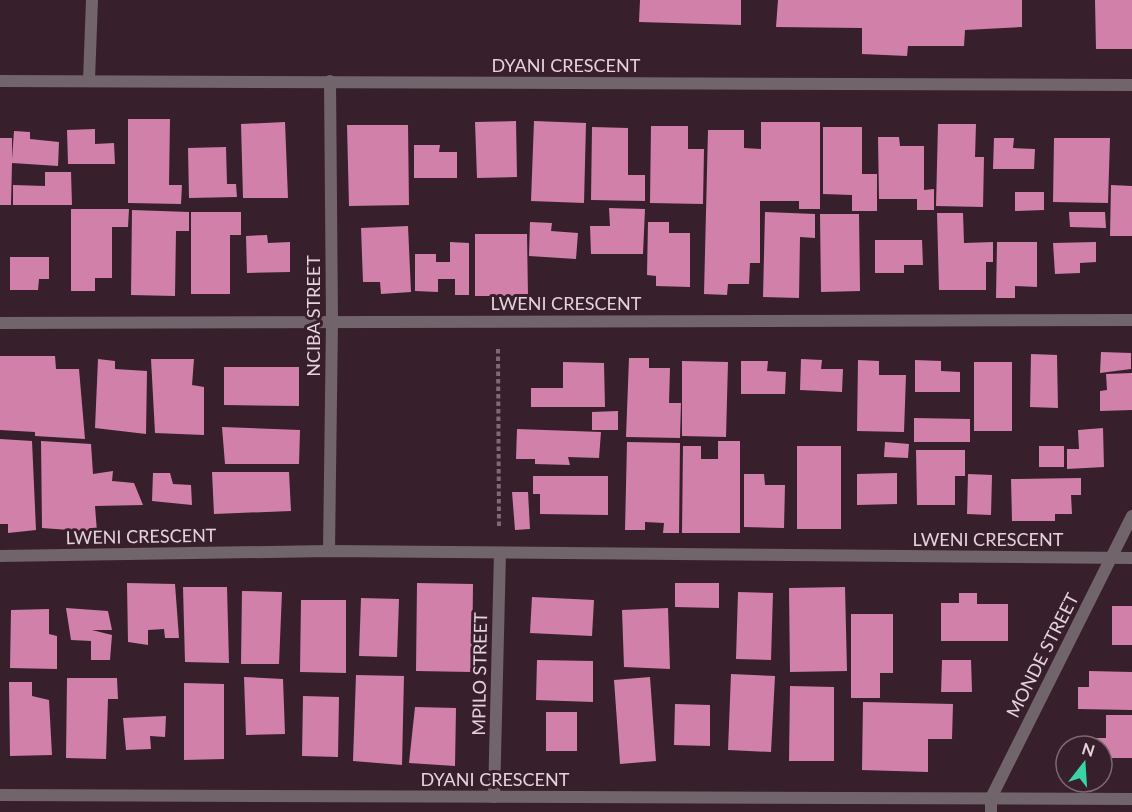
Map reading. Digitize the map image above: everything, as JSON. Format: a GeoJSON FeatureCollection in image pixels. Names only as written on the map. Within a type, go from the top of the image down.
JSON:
{"type":"FeatureCollection","features":[{"type":"Feature","properties":{"kind":"street"},"geometry":{"type":"LineString","coordinates":[[89,80],[92,0]]}},
{"type":"Feature","properties":{"kind":"street","name":"DYANI CRESCENT"},"geometry":{"type":"LineString","coordinates":[[0,81],[1132,85]]}},
{"type":"Feature","properties":{"kind":"street","name":"NCIBA STREET"},"geometry":{"type":"LineString","coordinates":[[330,81],[332,321],[330,551]]}},
{"type":"Feature","properties":{"kind":"street","name":"LWENI CRESCENT"},"geometry":{"type":"LineString","coordinates":[[0,323],[1132,320]]}},
{"type":"Feature","properties":{"kind":"street","name":"MONDE STREET"},"geometry":{"type":"LineString","coordinates":[[991,812],[991,798],[1132,516]]}},
{"type":"Feature","properties":{"kind":"street","name":"LWENI CRESCENT"},"geometry":{"type":"LineString","coordinates":[[0,556],[330,551],[1132,558]]}},
{"type":"Feature","properties":{"kind":"street","name":"MPILO STREET"},"geometry":{"type":"LineString","coordinates":[[494,797],[500,553]]}},
{"type":"Feature","properties":{"kind":"street","name":"DYANI CRESCENT"},"geometry":{"type":"LineString","coordinates":[[0,795],[1132,799]]}},
{"type":"Feature","properties":{"kind":"path"},"geometry":{"type":"LineString","coordinates":[[498,321],[500,553]]}},
{"type":"Feature","properties":{"kind":"building"},"geometry":{"type":"Polygon","coordinates":[[[640,0],[741,0],[741,25],[639,22],[640,0]]]}},
{"type":"Feature","properties":{"kind":"building"},"geometry":{"type":"Polygon","coordinates":[[[778,0],[1022,0],[1022,27],[965,30],[964,46],[908,46],[907,56],[862,54],[862,28],[776,27],[778,0]]]}},
{"type":"Feature","properties":{"kind":"building"},"geometry":{"type":"Polygon","coordinates":[[[1095,0],[1132,0],[1132,49],[1096,49],[1095,0]]]}},
{"type":"Feature","properties":{"kind":"building"},"geometry":{"type":"Polygon","coordinates":[[[128,119],[170,119],[169,185],[182,185],[181,204],[128,203],[128,119]]]}},
{"type":"Feature","properties":{"kind":"building"},"geometry":{"type":"Polygon","coordinates":[[[516,121],[517,177],[477,178],[475,122],[516,121]]]}},
{"type":"Feature","properties":{"kind":"building"},"geometry":{"type":"Polygon","coordinates":[[[534,121],[586,123],[584,203],[531,201],[534,121]]]}},
{"type":"Feature","properties":{"kind":"building"},"geometry":{"type":"Polygon","coordinates":[[[285,122],[288,198],[243,198],[241,124],[285,122]]]}},
{"type":"Feature","properties":{"kind":"building"},"geometry":{"type":"Polygon","coordinates":[[[761,122],[820,122],[820,209],[799,209],[799,201],[760,201],[760,263],[750,263],[749,284],[728,284],[727,295],[704,294],[708,130],[744,130],[744,148],[761,149],[761,122]]]}},
{"type":"Feature","properties":{"kind":"building"},"geometry":{"type":"Polygon","coordinates":[[[938,124],[976,124],[975,157],[984,157],[983,207],[936,206],[938,124]]]}},
{"type":"Feature","properties":{"kind":"building"},"geometry":{"type":"Polygon","coordinates":[[[347,125],[408,125],[409,205],[349,206],[347,125]]]}},
{"type":"Feature","properties":{"kind":"building"},"geometry":{"type":"Polygon","coordinates":[[[651,126],[688,126],[688,149],[704,149],[703,204],[650,203],[651,126]]]}},
{"type":"Feature","properties":{"kind":"building"},"geometry":{"type":"Polygon","coordinates":[[[592,127],[628,128],[628,175],[645,175],[645,201],[591,200],[592,127]]]}},
{"type":"Feature","properties":{"kind":"building"},"geometry":{"type":"Polygon","coordinates":[[[823,127],[862,127],[862,174],[877,174],[877,211],[852,211],[852,195],[823,194],[823,127]]]}},
{"type":"Feature","properties":{"kind":"building"},"geometry":{"type":"Polygon","coordinates":[[[95,129],[95,144],[114,143],[115,164],[68,164],[67,130],[95,129]]]}},
{"type":"Feature","properties":{"kind":"building"},"geometry":{"type":"Polygon","coordinates":[[[14,131],[30,132],[30,139],[59,142],[58,166],[12,163],[11,205],[0,205],[0,138],[12,138],[12,159],[14,131]]]}},
{"type":"Feature","properties":{"kind":"building"},"geometry":{"type":"Polygon","coordinates":[[[878,137],[899,137],[900,146],[924,146],[924,190],[934,189],[934,210],[917,210],[917,199],[879,199],[878,137]]]}},
{"type":"Feature","properties":{"kind":"building"},"geometry":{"type":"Polygon","coordinates":[[[994,138],[1014,138],[1013,148],[1035,149],[1034,169],[993,169],[994,138]]]}},
{"type":"Feature","properties":{"kind":"building"},"geometry":{"type":"Polygon","coordinates":[[[1054,138],[1110,138],[1108,203],[1053,202],[1054,138]]]}},
{"type":"Feature","properties":{"kind":"building"},"geometry":{"type":"Polygon","coordinates":[[[414,145],[440,145],[439,152],[457,152],[457,178],[414,178],[414,145]]]}},
{"type":"Feature","properties":{"kind":"building"},"geometry":{"type":"Polygon","coordinates":[[[226,147],[227,184],[236,184],[237,197],[189,198],[188,148],[226,147]]]}},
{"type":"Feature","properties":{"kind":"building"},"geometry":{"type":"Polygon","coordinates":[[[45,172],[71,172],[72,205],[13,205],[13,185],[45,186],[45,172]]]}},
{"type":"Feature","properties":{"kind":"building"},"geometry":{"type":"Polygon","coordinates":[[[1111,185],[1132,186],[1132,236],[1110,236],[1111,185]]]}},
{"type":"Feature","properties":{"kind":"building"},"geometry":{"type":"Polygon","coordinates":[[[1015,192],[1044,192],[1044,210],[1015,211],[1015,192]]]}},
{"type":"Feature","properties":{"kind":"building"},"geometry":{"type":"Polygon","coordinates":[[[609,208],[645,209],[643,254],[591,254],[590,226],[610,226],[609,208]]]}},
{"type":"Feature","properties":{"kind":"building"},"geometry":{"type":"Polygon","coordinates":[[[71,209],[129,209],[128,227],[112,227],[112,278],[95,278],[95,291],[71,291],[71,209]]]}},
{"type":"Feature","properties":{"kind":"building"},"geometry":{"type":"Polygon","coordinates":[[[132,210],[189,212],[189,231],[176,231],[175,296],[131,295],[132,210]]]}},
{"type":"Feature","properties":{"kind":"building"},"geometry":{"type":"Polygon","coordinates":[[[191,212],[241,212],[241,235],[230,235],[230,294],[191,294],[191,212]]]}},
{"type":"Feature","properties":{"kind":"building"},"geometry":{"type":"Polygon","coordinates":[[[765,212],[815,214],[815,238],[800,237],[799,298],[763,297],[765,212]]]}},
{"type":"Feature","properties":{"kind":"building"},"geometry":{"type":"Polygon","coordinates":[[[1069,212],[1105,212],[1106,228],[1070,227],[1069,212]]]}},
{"type":"Feature","properties":{"kind":"building"},"geometry":{"type":"Polygon","coordinates":[[[937,213],[963,213],[964,243],[993,242],[993,262],[986,262],[986,290],[939,290],[937,213]]]}},
{"type":"Feature","properties":{"kind":"building"},"geometry":{"type":"Polygon","coordinates":[[[820,214],[859,214],[860,291],[821,292],[820,214]]]}},
{"type":"Feature","properties":{"kind":"building"},"geometry":{"type":"Polygon","coordinates":[[[530,222],[552,223],[551,231],[578,233],[576,259],[529,256],[530,222]]]}},
{"type":"Feature","properties":{"kind":"building"},"geometry":{"type":"Polygon","coordinates":[[[648,222],[669,222],[669,233],[690,233],[690,287],[656,286],[656,276],[647,275],[648,222]]]}},
{"type":"Feature","properties":{"kind":"building"},"geometry":{"type":"Polygon","coordinates":[[[408,226],[411,292],[381,294],[380,282],[363,282],[361,228],[408,226]]]}},
{"type":"Feature","properties":{"kind":"building"},"geometry":{"type":"Polygon","coordinates":[[[475,234],[527,234],[528,296],[475,296],[475,234]]]}},
{"type":"Feature","properties":{"kind":"building"},"geometry":{"type":"Polygon","coordinates":[[[267,235],[268,243],[290,242],[290,272],[247,273],[246,236],[267,235]]]}},
{"type":"Feature","properties":{"kind":"building"},"geometry":{"type":"Polygon","coordinates":[[[875,240],[922,240],[923,265],[904,265],[904,273],[875,273],[875,240]]]}},
{"type":"Feature","properties":{"kind":"building"},"geometry":{"type":"Polygon","coordinates":[[[450,242],[469,243],[469,295],[455,295],[455,279],[438,279],[438,292],[415,291],[415,254],[436,254],[436,262],[450,262],[450,242]]]}},
{"type":"Feature","properties":{"kind":"building"},"geometry":{"type":"Polygon","coordinates":[[[997,242],[1037,242],[1037,287],[1015,286],[1015,298],[996,298],[997,242]]]}},
{"type":"Feature","properties":{"kind":"building"},"geometry":{"type":"Polygon","coordinates":[[[1096,242],[1096,262],[1080,263],[1080,273],[1055,274],[1053,243],[1096,242]]]}},
{"type":"Feature","properties":{"kind":"building"},"geometry":{"type":"Polygon","coordinates":[[[10,257],[49,257],[49,279],[39,279],[38,290],[10,290],[10,257]]]}},
{"type":"Feature","properties":{"kind":"building"},"geometry":{"type":"Polygon","coordinates":[[[1101,352],[1131,353],[1131,369],[1100,373],[1101,352]]]}},
{"type":"Feature","properties":{"kind":"building"},"geometry":{"type":"Polygon","coordinates":[[[1031,354],[1057,355],[1058,408],[1030,407],[1031,354]]]}},
{"type":"Feature","properties":{"kind":"building"},"geometry":{"type":"Polygon","coordinates":[[[0,356],[55,356],[56,369],[79,369],[85,439],[35,436],[35,432],[0,430],[0,356]]]}},
{"type":"Feature","properties":{"kind":"building"},"geometry":{"type":"Polygon","coordinates":[[[629,358],[649,358],[649,368],[670,368],[669,403],[681,403],[680,438],[626,437],[629,358]]]}},
{"type":"Feature","properties":{"kind":"building"},"geometry":{"type":"Polygon","coordinates":[[[98,359],[115,361],[115,369],[147,371],[146,434],[95,428],[98,359]]]}},
{"type":"Feature","properties":{"kind":"building"},"geometry":{"type":"Polygon","coordinates":[[[151,359],[194,359],[192,385],[204,387],[204,435],[155,433],[151,359]]]}},
{"type":"Feature","properties":{"kind":"building"},"geometry":{"type":"Polygon","coordinates":[[[801,359],[822,360],[821,369],[843,369],[842,392],[800,390],[801,359]]]}},
{"type":"Feature","properties":{"kind":"building"},"geometry":{"type":"Polygon","coordinates":[[[858,360],[879,361],[879,375],[906,375],[904,432],[857,431],[858,360]]]}},
{"type":"Feature","properties":{"kind":"building"},"geometry":{"type":"Polygon","coordinates":[[[915,360],[941,361],[941,371],[960,372],[960,392],[915,392],[915,360]]]}},
{"type":"Feature","properties":{"kind":"building"},"geometry":{"type":"Polygon","coordinates":[[[682,361],[728,362],[726,437],[682,436],[682,361]]]}},
{"type":"Feature","properties":{"kind":"building"},"geometry":{"type":"Polygon","coordinates":[[[741,361],[768,361],[767,371],[786,372],[785,394],[741,394],[741,361]]]}},
{"type":"Feature","properties":{"kind":"building"},"geometry":{"type":"Polygon","coordinates":[[[563,362],[604,363],[605,407],[531,407],[531,388],[563,388],[563,362]]]}},
{"type":"Feature","properties":{"kind":"building"},"geometry":{"type":"Polygon","coordinates":[[[974,362],[1012,362],[1012,431],[974,431],[974,362]]]}},
{"type":"Feature","properties":{"kind":"building"},"geometry":{"type":"Polygon","coordinates":[[[224,367],[299,367],[299,406],[224,405],[224,367]]]}},
{"type":"Feature","properties":{"kind":"building"},"geometry":{"type":"Polygon","coordinates":[[[1132,373],[1132,410],[1100,411],[1100,391],[1107,390],[1106,374],[1132,373]]]}},
{"type":"Feature","properties":{"kind":"building"},"geometry":{"type":"Polygon","coordinates":[[[618,411],[618,430],[592,430],[592,412],[618,411]]]}},
{"type":"Feature","properties":{"kind":"building"},"geometry":{"type":"Polygon","coordinates":[[[914,418],[970,419],[970,442],[914,442],[914,418]]]}},
{"type":"Feature","properties":{"kind":"building"},"geometry":{"type":"Polygon","coordinates":[[[222,427],[300,430],[299,464],[225,464],[222,427]]]}},
{"type":"Feature","properties":{"kind":"building"},"geometry":{"type":"Polygon","coordinates":[[[1103,428],[1104,467],[1067,469],[1067,449],[1079,449],[1078,430],[1103,428]]]}},
{"type":"Feature","properties":{"kind":"building"},"geometry":{"type":"Polygon","coordinates":[[[517,429],[601,432],[599,458],[568,457],[570,465],[535,464],[535,459],[516,459],[517,429]]]}},
{"type":"Feature","properties":{"kind":"building"},"geometry":{"type":"Polygon","coordinates":[[[0,439],[32,441],[36,530],[8,533],[8,524],[0,524],[0,439]]]}},
{"type":"Feature","properties":{"kind":"building"},"geometry":{"type":"Polygon","coordinates":[[[41,441],[91,444],[93,474],[113,471],[112,481],[134,483],[143,505],[95,506],[97,532],[42,528],[41,441]]]}},
{"type":"Feature","properties":{"kind":"building"},"geometry":{"type":"Polygon","coordinates":[[[718,441],[740,441],[740,533],[682,533],[683,446],[701,446],[701,459],[718,459],[718,441]]]}},
{"type":"Feature","properties":{"kind":"building"},"geometry":{"type":"Polygon","coordinates":[[[627,442],[680,443],[679,533],[663,533],[664,523],[645,522],[645,530],[625,530],[627,442]]]}},
{"type":"Feature","properties":{"kind":"building"},"geometry":{"type":"Polygon","coordinates":[[[885,442],[909,444],[908,458],[884,457],[885,442]]]}},
{"type":"Feature","properties":{"kind":"building"},"geometry":{"type":"Polygon","coordinates":[[[797,446],[841,446],[841,529],[797,529],[797,446]]]}},
{"type":"Feature","properties":{"kind":"building"},"geometry":{"type":"Polygon","coordinates":[[[1039,446],[1064,446],[1064,467],[1039,467],[1039,446]]]}},
{"type":"Feature","properties":{"kind":"building"},"geometry":{"type":"Polygon","coordinates":[[[916,450],[965,450],[965,476],[955,476],[955,505],[917,505],[916,450]]]}},
{"type":"Feature","properties":{"kind":"building"},"geometry":{"type":"Polygon","coordinates":[[[212,472],[289,472],[291,511],[214,514],[212,472]]]}},
{"type":"Feature","properties":{"kind":"building"},"geometry":{"type":"Polygon","coordinates":[[[153,473],[170,473],[173,484],[191,485],[192,505],[152,501],[153,473]]]}},
{"type":"Feature","properties":{"kind":"building"},"geometry":{"type":"Polygon","coordinates":[[[897,473],[897,504],[857,505],[857,474],[897,473]]]}},
{"type":"Feature","properties":{"kind":"building"},"geometry":{"type":"Polygon","coordinates":[[[744,474],[764,474],[765,485],[785,485],[784,528],[744,527],[744,474]]]}},
{"type":"Feature","properties":{"kind":"building"},"geometry":{"type":"Polygon","coordinates":[[[968,474],[992,475],[991,515],[967,514],[968,474]]]}},
{"type":"Feature","properties":{"kind":"building"},"geometry":{"type":"Polygon","coordinates":[[[533,476],[608,476],[608,515],[540,514],[540,494],[533,494],[533,476]]]}},
{"type":"Feature","properties":{"kind":"building"},"geometry":{"type":"Polygon","coordinates":[[[1081,478],[1081,495],[1071,495],[1072,514],[1055,514],[1055,521],[1012,521],[1011,479],[1081,478]]]}},
{"type":"Feature","properties":{"kind":"building"},"geometry":{"type":"Polygon","coordinates":[[[512,492],[528,492],[530,529],[515,530],[512,492]]]}},
{"type":"Feature","properties":{"kind":"building"},"geometry":{"type":"Polygon","coordinates":[[[127,583],[175,584],[179,638],[165,638],[164,629],[148,630],[148,645],[128,642],[127,583]]]}},
{"type":"Feature","properties":{"kind":"building"},"geometry":{"type":"Polygon","coordinates":[[[417,583],[473,584],[472,672],[416,671],[417,583]]]}},
{"type":"Feature","properties":{"kind":"building"},"geometry":{"type":"Polygon","coordinates":[[[675,583],[719,583],[719,608],[675,607],[675,583]]]}},
{"type":"Feature","properties":{"kind":"building"},"geometry":{"type":"Polygon","coordinates":[[[183,587],[227,587],[229,663],[185,662],[183,587]]]}},
{"type":"Feature","properties":{"kind":"building"},"geometry":{"type":"Polygon","coordinates":[[[845,587],[847,671],[790,672],[789,588],[845,587]]]}},
{"type":"Feature","properties":{"kind":"building"},"geometry":{"type":"Polygon","coordinates":[[[242,591],[282,592],[279,664],[241,664],[242,591]]]}},
{"type":"Feature","properties":{"kind":"building"},"geometry":{"type":"Polygon","coordinates":[[[738,592],[773,593],[771,660],[736,659],[738,592]]]}},
{"type":"Feature","properties":{"kind":"building"},"geometry":{"type":"Polygon","coordinates":[[[959,593],[977,593],[977,604],[1008,604],[1008,641],[941,641],[941,603],[959,603],[959,593]]]}},
{"type":"Feature","properties":{"kind":"building"},"geometry":{"type":"Polygon","coordinates":[[[532,597],[594,600],[592,636],[530,633],[532,597]]]}},
{"type":"Feature","properties":{"kind":"building"},"geometry":{"type":"Polygon","coordinates":[[[361,598],[399,599],[397,657],[359,656],[361,598]]]}},
{"type":"Feature","properties":{"kind":"building"},"geometry":{"type":"Polygon","coordinates":[[[301,600],[346,600],[346,673],[300,672],[301,600]]]}},
{"type":"Feature","properties":{"kind":"building"},"geometry":{"type":"Polygon","coordinates":[[[1112,606],[1132,606],[1132,645],[1112,645],[1112,606]]]}},
{"type":"Feature","properties":{"kind":"building"},"geometry":{"type":"Polygon","coordinates":[[[66,608],[108,611],[112,630],[92,630],[112,635],[110,660],[91,660],[91,641],[71,640],[66,608]]]}},
{"type":"Feature","properties":{"kind":"building"},"geometry":{"type":"Polygon","coordinates":[[[668,608],[670,669],[624,667],[622,610],[668,608]]]}},
{"type":"Feature","properties":{"kind":"building"},"geometry":{"type":"Polygon","coordinates":[[[49,609],[49,634],[57,636],[57,669],[10,668],[11,610],[49,609]]]}},
{"type":"Feature","properties":{"kind":"building"},"geometry":{"type":"Polygon","coordinates":[[[851,614],[893,614],[893,673],[880,673],[880,698],[851,698],[851,614]]]}},
{"type":"Feature","properties":{"kind":"building"},"geometry":{"type":"Polygon","coordinates":[[[537,660],[593,661],[593,702],[536,700],[537,660]]]}},
{"type":"Feature","properties":{"kind":"building"},"geometry":{"type":"Polygon","coordinates":[[[942,660],[971,660],[972,692],[941,692],[942,660]]]}},
{"type":"Feature","properties":{"kind":"building"},"geometry":{"type":"Polygon","coordinates":[[[1089,671],[1132,672],[1132,710],[1078,709],[1078,687],[1089,687],[1089,671]]]}},
{"type":"Feature","properties":{"kind":"building"},"geometry":{"type":"Polygon","coordinates":[[[731,674],[775,676],[771,752],[728,750],[731,674]]]}},
{"type":"Feature","properties":{"kind":"building"},"geometry":{"type":"Polygon","coordinates":[[[356,675],[404,676],[402,765],[353,761],[356,675]]]}},
{"type":"Feature","properties":{"kind":"building"},"geometry":{"type":"Polygon","coordinates":[[[244,677],[283,679],[285,734],[246,735],[244,677]]]}},
{"type":"Feature","properties":{"kind":"building"},"geometry":{"type":"Polygon","coordinates":[[[650,677],[656,761],[620,764],[614,680],[650,677]]]}},
{"type":"Feature","properties":{"kind":"building"},"geometry":{"type":"Polygon","coordinates":[[[67,678],[117,678],[118,699],[108,699],[106,759],[66,758],[67,678]]]}},
{"type":"Feature","properties":{"kind":"building"},"geometry":{"type":"Polygon","coordinates":[[[9,682],[32,682],[32,696],[49,700],[52,755],[10,756],[9,682]]]}},
{"type":"Feature","properties":{"kind":"building"},"geometry":{"type":"Polygon","coordinates":[[[184,683],[224,684],[224,759],[184,760],[184,683]]]}},
{"type":"Feature","properties":{"kind":"building"},"geometry":{"type":"Polygon","coordinates":[[[790,686],[834,687],[834,761],[789,761],[790,686]]]}},
{"type":"Feature","properties":{"kind":"building"},"geometry":{"type":"Polygon","coordinates":[[[303,696],[339,697],[338,757],[302,756],[303,696]]]}},
{"type":"Feature","properties":{"kind":"building"},"geometry":{"type":"Polygon","coordinates":[[[863,702],[953,704],[952,739],[928,739],[928,772],[862,770],[863,702]]]}},
{"type":"Feature","properties":{"kind":"building"},"geometry":{"type":"Polygon","coordinates":[[[675,704],[710,705],[710,746],[674,745],[675,704]]]}},
{"type":"Feature","properties":{"kind":"building"},"geometry":{"type":"Polygon","coordinates":[[[415,707],[456,708],[455,766],[409,763],[415,707]]]}},
{"type":"Feature","properties":{"kind":"building"},"geometry":{"type":"Polygon","coordinates":[[[546,712],[577,712],[577,751],[546,751],[546,712]]]}},
{"type":"Feature","properties":{"kind":"building"},"geometry":{"type":"Polygon","coordinates":[[[1106,715],[1132,715],[1132,758],[1114,758],[1114,734],[1106,734],[1106,715]]]}},
{"type":"Feature","properties":{"kind":"building"},"geometry":{"type":"Polygon","coordinates":[[[166,716],[165,737],[150,736],[151,749],[126,750],[123,718],[166,716]]]}}]}
